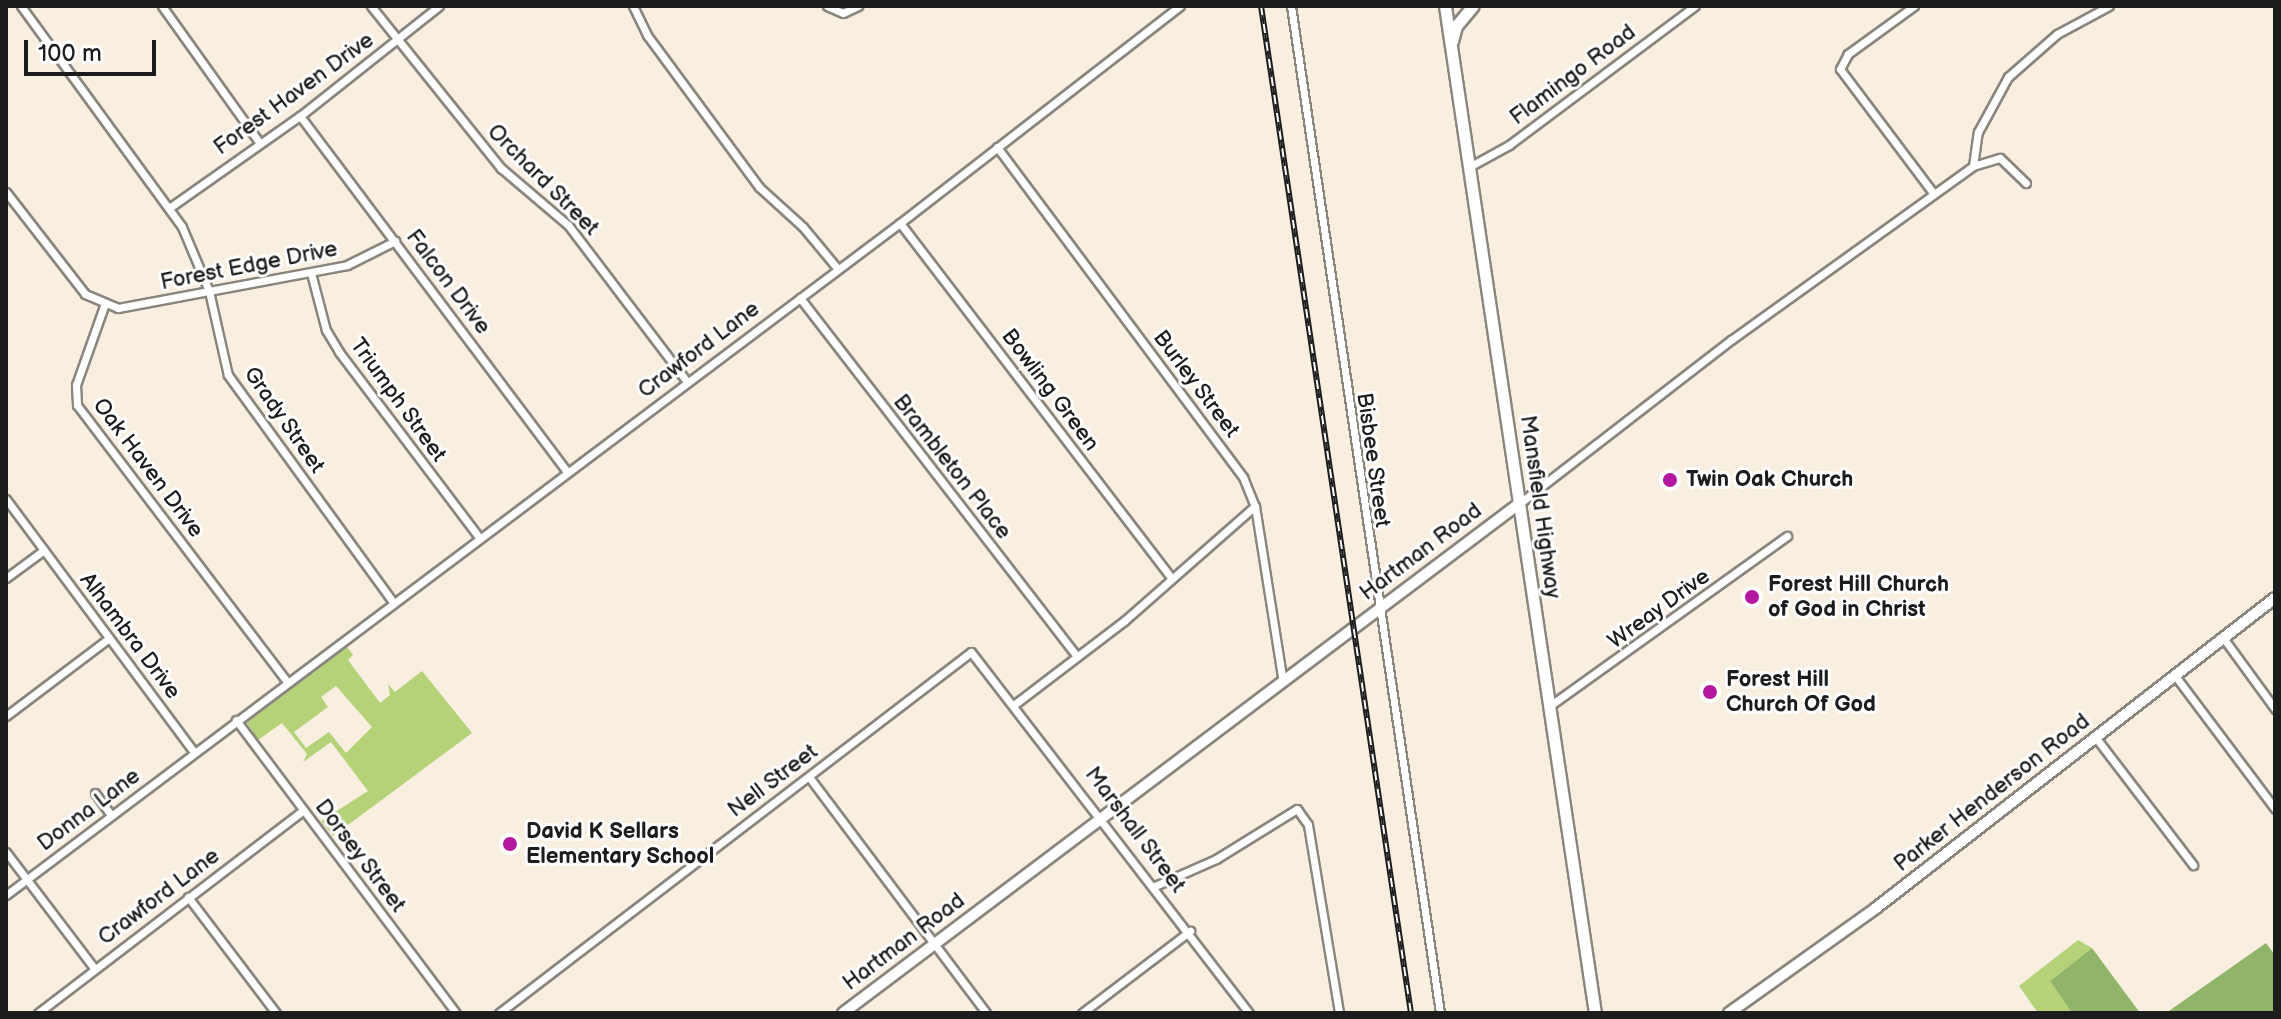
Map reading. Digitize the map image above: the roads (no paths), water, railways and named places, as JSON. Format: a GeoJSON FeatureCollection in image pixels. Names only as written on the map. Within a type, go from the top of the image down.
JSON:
{"type":"FeatureCollection","features":[{"type":"Feature","properties":{"kind":"main road","name":"Mansfield Highway"},"geometry":{"type":"LineString","coordinates":[[1445,6],[1595,1013]]}},
{"type":"Feature","properties":{"kind":"main road"},"geometry":{"type":"LineString","coordinates":[[1451,45],[1456,26],[1473,6]]}},
{"type":"Feature","properties":{"kind":"street","name":"Grady Street"},"geometry":{"type":"LineString","coordinates":[[21,6],[169,208],[193,249],[209,291],[228,375],[392,601]]}},
{"type":"Feature","properties":{"kind":"street"},"geometry":{"type":"LineString","coordinates":[[162,6],[259,142]]}},
{"type":"Feature","properties":{"kind":"street","name":"Orchard Street"},"geometry":{"type":"LineString","coordinates":[[371,6],[512,181],[568,225],[687,382]]}},
{"type":"Feature","properties":{"kind":"street","name":"Forest Haven Drive"},"geometry":{"type":"LineString","coordinates":[[169,208],[300,116],[439,6]]}},
{"type":"Feature","properties":{"kind":"street"},"geometry":{"type":"LineString","coordinates":[[633,6],[647,35],[759,187],[803,227],[837,268]]}},
{"type":"Feature","properties":{"kind":"street"},"geometry":{"type":"LineString","coordinates":[[827,6],[843,13],[858,6]]}},
{"type":"Feature","properties":{"kind":"street","name":"Crawford Lane"},"geometry":{"type":"LineString","coordinates":[[236,720],[900,223],[1180,6]]}},
{"type":"Feature","properties":{"kind":"street","name":"Bisbee Street"},"geometry":{"type":"LineString","coordinates":[[1291,6],[1377,612],[1440,1013]]}},
{"type":"Feature","properties":{"kind":"street","name":"Flamingo Road"},"geometry":{"type":"LineString","coordinates":[[1469,167],[1509,145],[1695,6]]}},
{"type":"Feature","properties":{"kind":"street"},"geometry":{"type":"LineString","coordinates":[[1914,6],[1848,54],[1841,62],[1842,75],[1933,193]]}},
{"type":"Feature","properties":{"kind":"street"},"geometry":{"type":"LineString","coordinates":[[2026,183],[2000,158],[1973,166],[1986,111],[2008,77],[2057,34],[2109,6]]}},
{"type":"Feature","properties":{"kind":"street","name":"Falcon Drive"},"geometry":{"type":"LineString","coordinates":[[300,116],[566,470]]}},
{"type":"Feature","properties":{"kind":"street","name":"Burley Street"},"geometry":{"type":"LineString","coordinates":[[997,147],[1243,477],[1255,506],[1282,677]]}},
{"type":"Feature","properties":{"kind":"street","name":"Hartman Road"},"geometry":{"type":"LineString","coordinates":[[843,1013],[1104,818],[1282,677],[1377,612],[1973,166]]}},
{"type":"Feature","properties":{"kind":"street"},"geometry":{"type":"LineString","coordinates":[[6,192],[77,286],[104,306]]}},
{"type":"Feature","properties":{"kind":"street","name":"Bowling Green"},"geometry":{"type":"LineString","coordinates":[[900,223],[1171,578]]}},
{"type":"Feature","properties":{"kind":"street","name":"Forest Edge Drive"},"geometry":{"type":"LineString","coordinates":[[104,306],[132,308],[311,273],[363,260],[395,241]]}},
{"type":"Feature","properties":{"kind":"street","name":"Triumph Street"},"geometry":{"type":"LineString","coordinates":[[311,273],[323,321],[339,352],[478,536]]}},
{"type":"Feature","properties":{"kind":"street","name":"Brambleton Place"},"geometry":{"type":"LineString","coordinates":[[800,298],[1077,656]]}},
{"type":"Feature","properties":{"kind":"street","name":"Oak Haven Drive"},"geometry":{"type":"LineString","coordinates":[[104,306],[76,385],[77,405],[287,682]]}},
{"type":"Feature","properties":{"kind":"street","name":"Alhambra Drive"},"geometry":{"type":"LineString","coordinates":[[6,499],[194,752]]}},
{"type":"Feature","properties":{"kind":"street"},"geometry":{"type":"LineString","coordinates":[[1015,704],[1077,656],[1255,506]]}},
{"type":"Feature","properties":{"kind":"street","name":"Wreay Drive"},"geometry":{"type":"LineString","coordinates":[[1548,707],[1787,536]]}},
{"type":"Feature","properties":{"kind":"street"},"geometry":{"type":"LineString","coordinates":[[6,578],[44,550]]}},
{"type":"Feature","properties":{"kind":"street","name":"Parker Henderson Road"},"geometry":{"type":"LineString","coordinates":[[1729,1013],[1876,908],[2275,598]]}},
{"type":"Feature","properties":{"kind":"street"},"geometry":{"type":"LineString","coordinates":[[6,716],[109,638]]}},
{"type":"Feature","properties":{"kind":"street"},"geometry":{"type":"LineString","coordinates":[[2224,639],[2275,709]]}},
{"type":"Feature","properties":{"kind":"street","name":"Nell Street"},"geometry":{"type":"LineString","coordinates":[[499,1013],[963,656],[975,653],[989,671]]}},
{"type":"Feature","properties":{"kind":"street","name":"Marshall Street"},"geometry":{"type":"LineString","coordinates":[[989,671],[1190,931],[1249,1013]]}},
{"type":"Feature","properties":{"kind":"street"},"geometry":{"type":"LineString","coordinates":[[2176,677],[2275,809]]}},
{"type":"Feature","properties":{"kind":"street"},"geometry":{"type":"LineString","coordinates":[[194,752],[236,720]]}},
{"type":"Feature","properties":{"kind":"street","name":"Dorsey Street"},"geometry":{"type":"LineString","coordinates":[[236,720],[456,1013]]}},
{"type":"Feature","properties":{"kind":"street"},"geometry":{"type":"LineString","coordinates":[[2096,738],[2193,865]]}},
{"type":"Feature","properties":{"kind":"street","name":"Donna Lane"},"geometry":{"type":"LineString","coordinates":[[6,895],[194,752]]}},
{"type":"Feature","properties":{"kind":"street"},"geometry":{"type":"LineString","coordinates":[[809,777],[986,1013]]}},
{"type":"Feature","properties":{"kind":"street"},"geometry":{"type":"LineString","coordinates":[[95,793],[111,815]]}},
{"type":"Feature","properties":{"kind":"street"},"geometry":{"type":"LineString","coordinates":[[1155,886],[1216,859],[1297,809],[1308,825],[1339,1013]]}},
{"type":"Feature","properties":{"kind":"street","name":"Crawford Lane"},"geometry":{"type":"LineString","coordinates":[[38,1013],[302,811]]}},
{"type":"Feature","properties":{"kind":"street"},"geometry":{"type":"LineString","coordinates":[[6,852],[94,968]]}},
{"type":"Feature","properties":{"kind":"street"},"geometry":{"type":"LineString","coordinates":[[188,897],[276,1013]]}},
{"type":"Feature","properties":{"kind":"street"},"geometry":{"type":"LineString","coordinates":[[1082,1013],[1190,931]]}},
{"type":"Feature","properties":{"kind":"railway"},"geometry":{"type":"LineString","coordinates":[[1261,6],[1411,1013]]}},
{"type":"Feature","properties":{"kind":"place","name":"Twin Oak Church"},"geometry":{"type":"Point","coordinates":[1670,480]}},
{"type":"Feature","properties":{"kind":"place","name":"Forest Hill Church of God in Christ"},"geometry":{"type":"Point","coordinates":[1752,597]}},
{"type":"Feature","properties":{"kind":"place","name":"Forest Hill Church Of God"},"geometry":{"type":"Point","coordinates":[1710,692]}},
{"type":"Feature","properties":{"kind":"place","name":"David K Sellars Elementary School"},"geometry":{"type":"Point","coordinates":[510,844]}}]}
